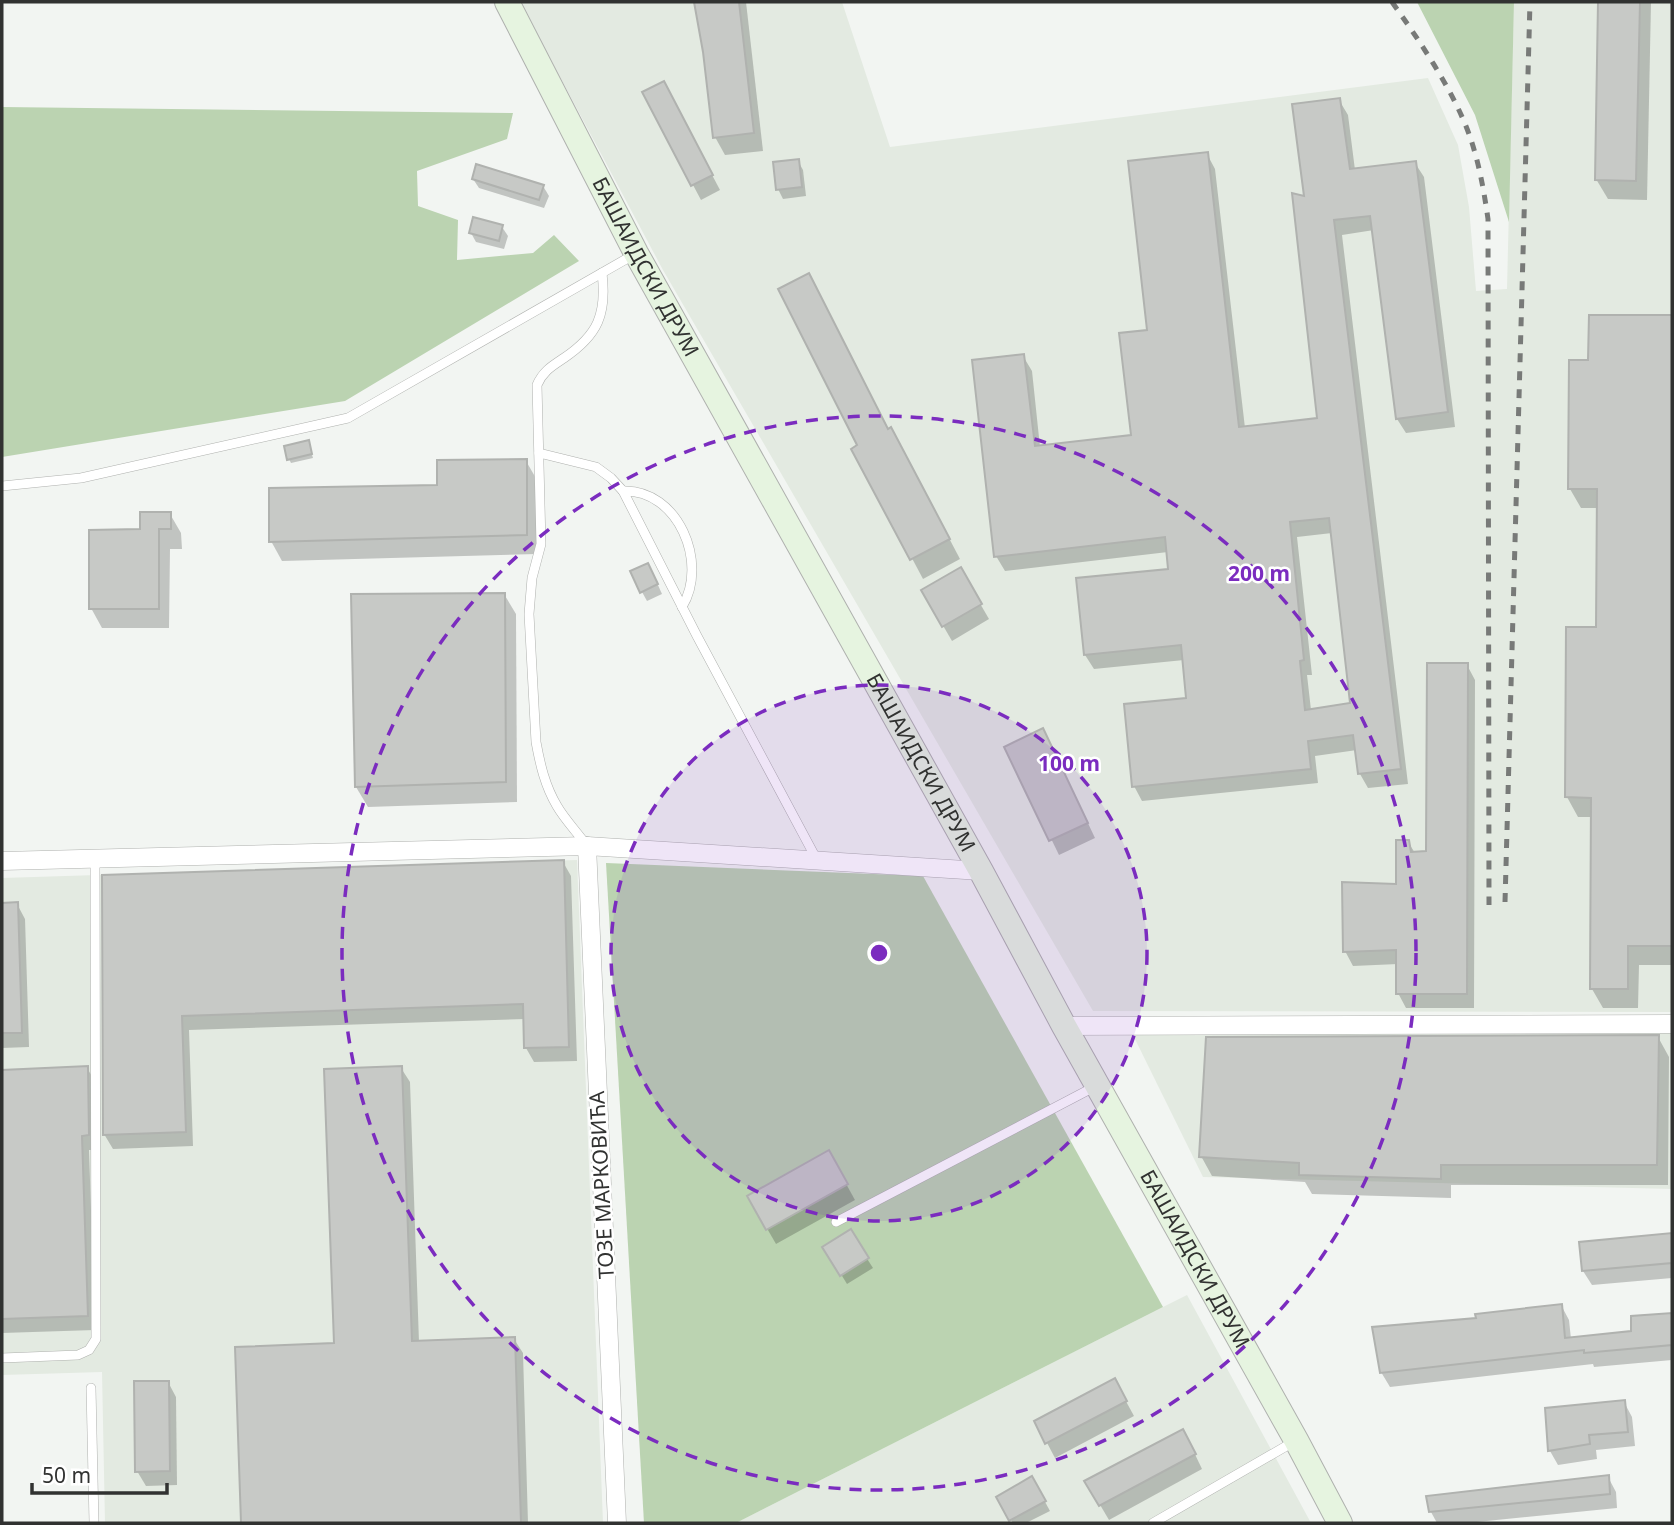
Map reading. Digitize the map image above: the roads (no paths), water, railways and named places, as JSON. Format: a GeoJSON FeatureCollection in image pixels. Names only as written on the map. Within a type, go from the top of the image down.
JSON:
{"type":"FeatureCollection","features":[{"type":"Feature","properties":{"kind":"street","name":"БАШАИДСКИ ДРУМ"},"geometry":{"type":"LineString","coordinates":[[506,2],[636,253],[981,871],[1340,1523]]}},
{"type":"Feature","properties":{"kind":"street"},"geometry":{"type":"LineString","coordinates":[[2,861],[587,846],[981,871]]}},
{"type":"Feature","properties":{"kind":"street","name":"ТОЗЕ МАРКОВИЋА"},"geometry":{"type":"LineString","coordinates":[[587,846],[617,1523]]}},
{"type":"Feature","properties":{"kind":"street"},"geometry":{"type":"LineString","coordinates":[[1064,1026],[1672,1024]]}},
{"type":"Feature","properties":{"kind":"lane"},"geometry":{"type":"LineString","coordinates":[[2,486],[81,478],[348,418],[636,253]]}},
{"type":"Feature","properties":{"kind":"lane"},"geometry":{"type":"LineString","coordinates":[[587,846],[558,808],[539,759],[529,614],[532,578],[541,544],[537,385],[544,371],[582,344],[598,326],[604,294],[603,273]]}},
{"type":"Feature","properties":{"kind":"lane"},"geometry":{"type":"LineString","coordinates":[[539,453],[596,467],[623,491],[817,860]]}},
{"type":"Feature","properties":{"kind":"lane"},"geometry":{"type":"LineString","coordinates":[[623,491],[649,495],[671,513],[686,535],[691,559],[690,583],[682,607]]}},
{"type":"Feature","properties":{"kind":"lane"},"geometry":{"type":"LineString","coordinates":[[2,1358],[78,1355],[89,1350],[96,1339],[95,859]]}},
{"type":"Feature","properties":{"kind":"lane"},"geometry":{"type":"LineString","coordinates":[[836,1223],[1097,1085]]}},
{"type":"Feature","properties":{"kind":"lane"},"geometry":{"type":"LineString","coordinates":[[92,1388],[94,1523]]}},
{"type":"Feature","properties":{"kind":"lane"},"geometry":{"type":"LineString","coordinates":[[1153,1523],[1296,1440]]}},
{"type":"Feature","properties":{"kind":"railway"},"geometry":{"type":"LineString","coordinates":[[1392,2],[1435,66],[1462,117],[1473,145],[1488,219],[1489,905]]}},
{"type":"Feature","properties":{"kind":"railway"},"geometry":{"type":"LineString","coordinates":[[1505,902],[1530,2]]}}]}
